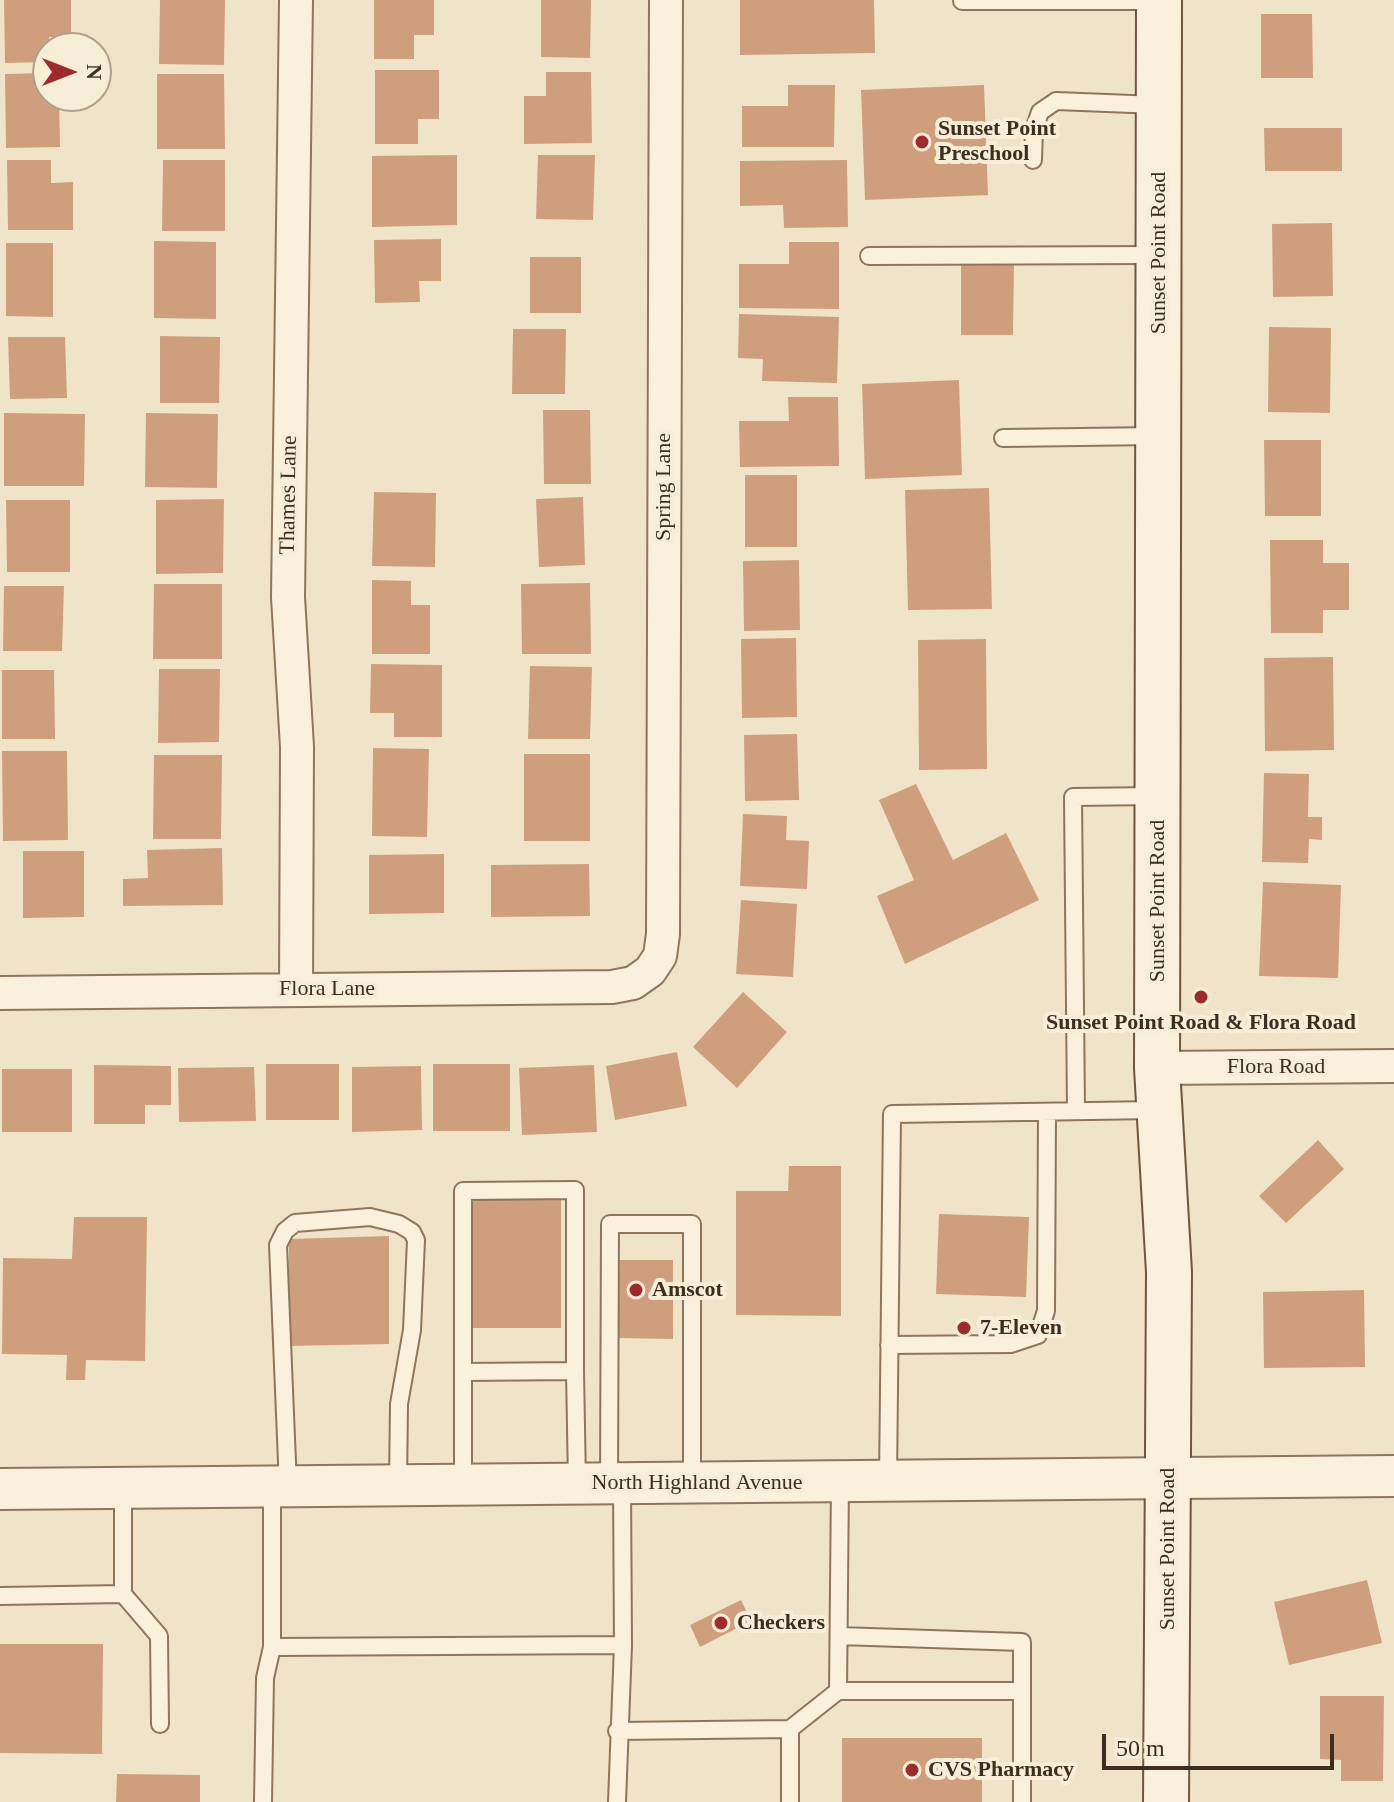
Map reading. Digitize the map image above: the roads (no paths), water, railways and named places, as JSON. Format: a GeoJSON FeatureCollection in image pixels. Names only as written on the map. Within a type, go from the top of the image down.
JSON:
{"type":"FeatureCollection","features":[{"type":"Feature","properties":{"kind":"main road","name":"Sunset Point Road"},"geometry":{"type":"LineString","coordinates":[[1159,0],[1158,1089],[1169,1272],[1166,1802]]}},
{"type":"Feature","properties":{"kind":"street","name":"Thames Lane"},"geometry":{"type":"LineString","coordinates":[[296,0],[288,597],[297,747],[296,989]]}},
{"type":"Feature","properties":{"kind":"street","name":"Spring Lane"},"geometry":{"type":"LineString","coordinates":[[650,971],[660,956],[663,934],[666,0]]}},
{"type":"Feature","properties":{"kind":"street","name":"Flora Lane"},"geometry":{"type":"LineString","coordinates":[[0,993],[612,987],[633,983],[650,971]]}},
{"type":"Feature","properties":{"kind":"street","name":"Flora Road"},"geometry":{"type":"LineString","coordinates":[[1158,1089],[1394,1066]]}},
{"type":"Feature","properties":{"kind":"street","name":"North Highland Avenue"},"geometry":{"type":"LineString","coordinates":[[0,1489],[1394,1476]]}},
{"type":"Feature","properties":{"kind":"lane"},"geometry":{"type":"LineString","coordinates":[[962,1],[1159,0]]}},
{"type":"Feature","properties":{"kind":"lane"},"geometry":{"type":"LineString","coordinates":[[1033,160],[1034,130],[1040,112],[1056,101],[1159,105]]}},
{"type":"Feature","properties":{"kind":"lane"},"geometry":{"type":"LineString","coordinates":[[869,256],[1158,255]]}},
{"type":"Feature","properties":{"kind":"lane"},"geometry":{"type":"LineString","coordinates":[[1003,438],[1158,436]]}},
{"type":"Feature","properties":{"kind":"lane"},"geometry":{"type":"LineString","coordinates":[[1076,1111],[1073,797],[1158,796]]}},
{"type":"Feature","properties":{"kind":"lane"},"geometry":{"type":"LineString","coordinates":[[888,1481],[892,1114],[1076,1111],[1158,1089]]}},
{"type":"Feature","properties":{"kind":"lane"},"geometry":{"type":"LineString","coordinates":[[889,1345],[1011,1344],[1038,1335],[1046,1311],[1047,1112]]}},
{"type":"Feature","properties":{"kind":"lane"},"geometry":{"type":"LineString","coordinates":[[463,1486],[463,1191],[575,1190],[575,1371],[603,1484],[623,1645],[617,1731],[617,1802]]}},
{"type":"Feature","properties":{"kind":"lane"},"geometry":{"type":"LineString","coordinates":[[263,1802],[265,1678],[272,1647],[280,1487],[278,1245],[285,1231],[295,1223],[370,1217],[399,1224],[412,1232],[416,1240],[412,1330],[399,1404],[398,1486]]}},
{"type":"Feature","properties":{"kind":"lane"},"geometry":{"type":"LineString","coordinates":[[603,1484],[610,1224],[692,1224],[692,1483]]}},
{"type":"Feature","properties":{"kind":"lane"},"geometry":{"type":"LineString","coordinates":[[463,1372],[575,1371]]}},
{"type":"Feature","properties":{"kind":"lane"},"geometry":{"type":"LineString","coordinates":[[838,1691],[840,1482]]}},
{"type":"Feature","properties":{"kind":"lane"},"geometry":{"type":"LineString","coordinates":[[123,1488],[123,1594],[159,1636],[160,1724]]}},
{"type":"Feature","properties":{"kind":"lane"},"geometry":{"type":"LineString","coordinates":[[0,1596],[123,1594]]}},
{"type":"Feature","properties":{"kind":"lane"},"geometry":{"type":"LineString","coordinates":[[839,1636],[1022,1642],[1022,1802]]}},
{"type":"Feature","properties":{"kind":"lane"},"geometry":{"type":"LineString","coordinates":[[272,1647],[623,1645]]}},
{"type":"Feature","properties":{"kind":"lane"},"geometry":{"type":"LineString","coordinates":[[617,1731],[790,1729],[838,1691],[1022,1691]]}},
{"type":"Feature","properties":{"kind":"lane"},"geometry":{"type":"LineString","coordinates":[[790,1729],[790,1802]]}},
{"type":"Feature","properties":{"kind":"place","name":"Sunset Point Preschool"},"geometry":{"type":"Point","coordinates":[922,142]}},
{"type":"Feature","properties":{"kind":"place","name":"Sunset Point Road & Flora Road"},"geometry":{"type":"Point","coordinates":[1201,997]}},
{"type":"Feature","properties":{"kind":"place","name":"Amscot"},"geometry":{"type":"Point","coordinates":[636,1290]}},
{"type":"Feature","properties":{"kind":"place","name":"7-Eleven"},"geometry":{"type":"Point","coordinates":[964,1328]}},
{"type":"Feature","properties":{"kind":"place","name":"Checkers"},"geometry":{"type":"Point","coordinates":[721,1623]}},
{"type":"Feature","properties":{"kind":"place","name":"CVS Pharmacy"},"geometry":{"type":"Point","coordinates":[912,1770]}}]}
